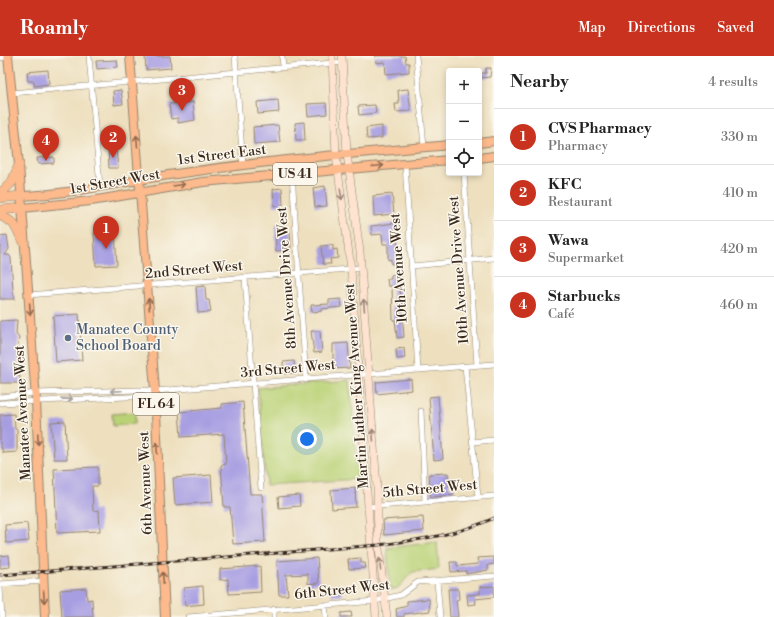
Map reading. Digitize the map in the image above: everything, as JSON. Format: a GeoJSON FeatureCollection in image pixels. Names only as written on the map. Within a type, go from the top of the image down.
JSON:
{"type":"FeatureCollection","features":[{"type":"Feature","properties":{"kind":"highway"},"geometry":{"type":"LineString","coordinates":[[0,194],[12,182],[19,165]]}},
{"type":"Feature","properties":{"kind":"highway","name":"1st Street East"},"geometry":{"type":"LineString","coordinates":[[0,198],[21,196]]}},
{"type":"Feature","properties":{"kind":"highway","name":"1st Street West"},"geometry":{"type":"LineString","coordinates":[[0,210],[22,208]]}},
{"type":"Feature","properties":{"kind":"highway"},"geometry":{"type":"LineString","coordinates":[[0,215],[13,223],[24,242]]}},
{"type":"Feature","properties":{"kind":"main road","name":"FL 64"},"geometry":{"type":"LineString","coordinates":[[130,56],[140,180]]}},
{"type":"Feature","properties":{"kind":"main road","name":"Manatee Avenue West"},"geometry":{"type":"LineString","coordinates":[[6,57],[12,93],[19,165],[36,397],[45,617]]}},
{"type":"Feature","properties":{"kind":"main road"},"geometry":{"type":"LineString","coordinates":[[482,143],[494,141]]}},
{"type":"Feature","properties":{"kind":"main road","name":"1st Street East"},"geometry":{"type":"LineString","coordinates":[[21,196],[100,187],[187,172],[336,155],[446,145]]}},
{"type":"Feature","properties":{"kind":"main road"},"geometry":{"type":"LineString","coordinates":[[482,158],[494,156]]}},
{"type":"Feature","properties":{"kind":"main road","name":"1st Street West"},"geometry":{"type":"LineString","coordinates":[[22,208],[91,201],[203,182],[446,160]]}},
{"type":"Feature","properties":{"kind":"main road","name":"6th Avenue West"},"geometry":{"type":"LineString","coordinates":[[140,180],[155,391],[165,617]]}},
{"type":"Feature","properties":{"kind":"street"},"geometry":{"type":"LineString","coordinates":[[89,56],[100,187]]}},
{"type":"Feature","properties":{"kind":"street"},"geometry":{"type":"LineString","coordinates":[[235,56],[243,166]]}},
{"type":"Feature","properties":{"kind":"street"},"geometry":{"type":"LineString","coordinates":[[282,56],[283,67]]}},
{"type":"Feature","properties":{"kind":"street"},"geometry":{"type":"LineString","coordinates":[[416,56],[424,147]]}},
{"type":"Feature","properties":{"kind":"street"},"geometry":{"type":"LineString","coordinates":[[12,93],[283,67],[332,59],[343,59]]}},
{"type":"Feature","properties":{"kind":"street","name":"Martin Luther King Avenue West"},"geometry":{"type":"LineString","coordinates":[[332,59],[337,170],[351,269],[376,617]]}},
{"type":"Feature","properties":{"kind":"street","name":"Martin Luther King Avenue West"},"geometry":{"type":"LineString","coordinates":[[343,59],[348,169],[361,268],[378,506],[378,540],[387,617]]}},
{"type":"Feature","properties":{"kind":"street","name":"10th Avenue West"},"geometry":{"type":"LineString","coordinates":[[405,164],[418,370]]}},
{"type":"Feature","properties":{"kind":"street","name":"8th Avenue Drive West"},"geometry":{"type":"LineString","coordinates":[[292,174],[306,380]]}},
{"type":"Feature","properties":{"kind":"street","name":"10th Avenue Drive West"},"geometry":{"type":"LineString","coordinates":[[464,176],[477,365]]}},
{"type":"Feature","properties":{"kind":"street"},"geometry":{"type":"LineString","coordinates":[[412,266],[494,258]]}},
{"type":"Feature","properties":{"kind":"street","name":"2nd Street West"},"geometry":{"type":"LineString","coordinates":[[28,295],[361,268]]}},
{"type":"Feature","properties":{"kind":"street"},"geometry":{"type":"LineString","coordinates":[[245,278],[261,488]]}},
{"type":"Feature","properties":{"kind":"street","name":"3rd Street West"},"geometry":{"type":"LineString","coordinates":[[0,402],[89,392],[139,390],[155,391],[494,364]]}},
{"type":"Feature","properties":{"kind":"street"},"geometry":{"type":"LineString","coordinates":[[465,366],[478,497]]}},
{"type":"Feature","properties":{"kind":"street","name":"3rd Street West"},"geometry":{"type":"LineString","coordinates":[[0,397],[90,399],[146,396],[155,391]]}},
{"type":"Feature","properties":{"kind":"street"},"geometry":{"type":"LineString","coordinates":[[89,392],[90,399]]}},
{"type":"Feature","properties":{"kind":"street"},"geometry":{"type":"LineString","coordinates":[[421,411],[425,502]]}},
{"type":"Feature","properties":{"kind":"street"},"geometry":{"type":"LineString","coordinates":[[472,442],[494,440]]}},
{"type":"Feature","properties":{"kind":"street","name":"5th Street West"},"geometry":{"type":"LineString","coordinates":[[368,507],[494,496]]}},
{"type":"Feature","properties":{"kind":"street","name":"6th Street West"},"geometry":{"type":"LineString","coordinates":[[188,617],[375,601],[401,595],[418,582],[494,576]]}},
{"type":"Feature","properties":{"kind":"street"},"geometry":{"type":"LineString","coordinates":[[0,584],[43,581]]}},
{"type":"Feature","properties":{"kind":"street"},"geometry":{"type":"LineString","coordinates":[[437,581],[440,617]]}},
{"type":"Feature","properties":{"kind":"street"},"geometry":{"type":"LineString","coordinates":[[0,588],[2,617]]}},
{"type":"Feature","properties":{"kind":"street"},"geometry":{"type":"LineString","coordinates":[[325,605],[326,617]]}},
{"type":"Feature","properties":{"kind":"street"},"geometry":{"type":"LineString","coordinates":[[274,609],[274,617]]}},
{"type":"Feature","properties":{"kind":"green space"},"geometry":{"type":"Polygon","coordinates":[[[350,380],[358,479],[266,485],[258,388],[350,380]]]}},
{"type":"Feature","properties":{"kind":"green space"},"geometry":{"type":"Polygon","coordinates":[[[135,412],[135,424],[113,426],[112,414],[135,412]]]}},
{"type":"Feature","properties":{"kind":"green space"},"geometry":{"type":"Polygon","coordinates":[[[437,542],[439,569],[412,572],[398,588],[390,590],[387,548],[437,542]]]}},
{"type":"Feature","properties":{"kind":"building"},"geometry":{"type":"Polygon","coordinates":[[[145,56],[170,56],[171,68],[146,70],[145,56]]]}},
{"type":"Feature","properties":{"kind":"building"},"geometry":{"type":"Polygon","coordinates":[[[375,56],[405,56],[406,63],[409,63],[409,72],[386,74],[385,62],[376,63],[375,56]]]}},
{"type":"Feature","properties":{"kind":"building"},"geometry":{"type":"Polygon","coordinates":[[[117,60],[118,67],[97,69],[96,61],[117,60]]]}},
{"type":"Feature","properties":{"kind":"building"},"geometry":{"type":"Polygon","coordinates":[[[486,68],[491,68],[490,77],[482,78],[482,73],[486,73],[486,68]]]}},
{"type":"Feature","properties":{"kind":"building"},"geometry":{"type":"Polygon","coordinates":[[[48,70],[49,84],[34,86],[34,81],[28,81],[27,72],[48,70]]]}},
{"type":"Feature","properties":{"kind":"building"},"geometry":{"type":"Polygon","coordinates":[[[408,89],[411,111],[396,112],[395,104],[399,104],[398,90],[408,89]]]}},
{"type":"Feature","properties":{"kind":"building"},"geometry":{"type":"Polygon","coordinates":[[[121,90],[123,104],[114,105],[113,91],[121,90]]]}},
{"type":"Feature","properties":{"kind":"building"},"geometry":{"type":"Polygon","coordinates":[[[278,100],[279,112],[258,114],[257,102],[278,100]]]}},
{"type":"Feature","properties":{"kind":"building"},"geometry":{"type":"Polygon","coordinates":[[[193,102],[195,120],[178,123],[178,118],[171,119],[169,104],[193,102]]]}},
{"type":"Feature","properties":{"kind":"building"},"geometry":{"type":"Polygon","coordinates":[[[326,103],[327,114],[308,116],[307,104],[326,103]]]}},
{"type":"Feature","properties":{"kind":"building"},"geometry":{"type":"Polygon","coordinates":[[[375,105],[376,113],[359,115],[358,106],[375,105]]]}},
{"type":"Feature","properties":{"kind":"building"},"geometry":{"type":"Polygon","coordinates":[[[304,122],[305,140],[296,140],[295,123],[304,122]]]}},
{"type":"Feature","properties":{"kind":"building"},"geometry":{"type":"Polygon","coordinates":[[[278,125],[280,142],[254,144],[253,127],[278,125]]]}},
{"type":"Feature","properties":{"kind":"building"},"geometry":{"type":"Polygon","coordinates":[[[382,126],[382,138],[367,139],[366,128],[382,126]]]}},
{"type":"Feature","properties":{"kind":"building"},"geometry":{"type":"Polygon","coordinates":[[[108,148],[116,148],[118,168],[109,168],[108,148]]]}},
{"type":"Feature","properties":{"kind":"building"},"geometry":{"type":"Polygon","coordinates":[[[54,157],[54,163],[38,164],[37,158],[54,157]]]}},
{"type":"Feature","properties":{"kind":"building"},"geometry":{"type":"Polygon","coordinates":[[[325,186],[327,206],[315,207],[313,188],[325,186]]]}},
{"type":"Feature","properties":{"kind":"building"},"geometry":{"type":"Polygon","coordinates":[[[282,188],[283,205],[274,206],[273,189],[282,188]]]}},
{"type":"Feature","properties":{"kind":"building"},"geometry":{"type":"Polygon","coordinates":[[[392,194],[394,214],[374,216],[373,196],[392,194]]]}},
{"type":"Feature","properties":{"kind":"building"},"geometry":{"type":"Polygon","coordinates":[[[396,223],[399,263],[391,264],[391,259],[388,260],[388,244],[383,244],[382,234],[372,235],[371,226],[396,223]]]}},
{"type":"Feature","properties":{"kind":"building"},"geometry":{"type":"Polygon","coordinates":[[[283,225],[283,232],[290,231],[291,250],[276,251],[275,226],[283,225]]]}},
{"type":"Feature","properties":{"kind":"building"},"geometry":{"type":"Polygon","coordinates":[[[115,231],[117,265],[96,266],[94,233],[115,231]]]}},
{"type":"Feature","properties":{"kind":"building"},"geometry":{"type":"Polygon","coordinates":[[[7,235],[9,249],[5,255],[9,255],[11,258],[13,291],[15,299],[0,299],[0,236],[7,235]]]}},
{"type":"Feature","properties":{"kind":"building"},"geometry":{"type":"Polygon","coordinates":[[[333,245],[333,250],[337,249],[338,258],[330,259],[331,264],[323,264],[321,246],[333,245]]]}},
{"type":"Feature","properties":{"kind":"building"},"geometry":{"type":"Polygon","coordinates":[[[399,274],[404,337],[397,338],[395,320],[393,320],[392,286],[388,286],[387,279],[391,279],[391,275],[399,274]]]}},
{"type":"Feature","properties":{"kind":"building"},"geometry":{"type":"Polygon","coordinates":[[[205,286],[206,300],[209,300],[211,312],[198,313],[196,287],[205,286]]]}},
{"type":"Feature","properties":{"kind":"building"},"geometry":{"type":"Polygon","coordinates":[[[341,299],[342,307],[322,309],[322,311],[312,312],[311,305],[329,304],[329,300],[341,299]]]}},
{"type":"Feature","properties":{"kind":"building","name":"Manatee County School Board"},"geometry":{"type":"Polygon","coordinates":[[[79,314],[82,360],[56,362],[53,316],[79,314]]]}},
{"type":"Feature","properties":{"kind":"building"},"geometry":{"type":"Polygon","coordinates":[[[17,320],[16,334],[19,338],[17,352],[18,376],[20,376],[20,383],[0,383],[0,321],[17,320]]]}},
{"type":"Feature","properties":{"kind":"building"},"geometry":{"type":"Polygon","coordinates":[[[311,331],[320,331],[322,352],[314,353],[311,331]]]}},
{"type":"Feature","properties":{"kind":"building"},"geometry":{"type":"Polygon","coordinates":[[[348,343],[350,368],[333,369],[333,344],[348,343]]]}},
{"type":"Feature","properties":{"kind":"building"},"geometry":{"type":"Polygon","coordinates":[[[404,348],[405,358],[397,359],[396,349],[404,348]]]}},
{"type":"Feature","properties":{"kind":"building"},"geometry":{"type":"Polygon","coordinates":[[[294,361],[295,373],[284,374],[283,362],[294,361]]]}},
{"type":"Feature","properties":{"kind":"building"},"geometry":{"type":"Polygon","coordinates":[[[411,379],[412,390],[377,394],[376,382],[411,379]]]}},
{"type":"Feature","properties":{"kind":"building"},"geometry":{"type":"Polygon","coordinates":[[[438,396],[443,459],[434,460],[429,397],[438,396]]]}},
{"type":"Feature","properties":{"kind":"building"},"geometry":{"type":"Polygon","coordinates":[[[243,402],[250,494],[262,494],[265,542],[233,544],[230,507],[224,507],[221,465],[226,464],[224,434],[181,437],[179,412],[222,408],[222,404],[243,402]]]}},
{"type":"Feature","properties":{"kind":"building"},"geometry":{"type":"Polygon","coordinates":[[[14,414],[15,429],[17,429],[17,452],[3,453],[0,443],[0,415],[14,414]]]}},
{"type":"Feature","properties":{"kind":"building"},"geometry":{"type":"Polygon","coordinates":[[[65,421],[67,459],[54,459],[51,422],[65,421]]]}},
{"type":"Feature","properties":{"kind":"building"},"geometry":{"type":"Polygon","coordinates":[[[98,467],[98,486],[92,486],[93,511],[99,510],[100,531],[57,533],[54,469],[98,467]]]}},
{"type":"Feature","properties":{"kind":"building"},"geometry":{"type":"Polygon","coordinates":[[[448,473],[449,487],[453,487],[454,495],[431,497],[429,474],[448,473]]]}},
{"type":"Feature","properties":{"kind":"building"},"geometry":{"type":"Polygon","coordinates":[[[211,475],[213,502],[175,505],[173,478],[211,475]]]}},
{"type":"Feature","properties":{"kind":"building"},"geometry":{"type":"Polygon","coordinates":[[[355,488],[356,507],[332,509],[331,490],[355,488]]]}},
{"type":"Feature","properties":{"kind":"building"},"geometry":{"type":"Polygon","coordinates":[[[299,495],[300,506],[279,508],[278,497],[299,495]]]}},
{"type":"Feature","properties":{"kind":"building"},"geometry":{"type":"Polygon","coordinates":[[[423,517],[424,531],[384,535],[383,520],[423,517]]]}},
{"type":"Feature","properties":{"kind":"building"},"geometry":{"type":"Polygon","coordinates":[[[27,523],[29,541],[6,543],[5,525],[27,523]]]}},
{"type":"Feature","properties":{"kind":"building"},"geometry":{"type":"Polygon","coordinates":[[[9,555],[10,567],[0,568],[0,556],[9,555]]]}},
{"type":"Feature","properties":{"kind":"building"},"geometry":{"type":"Polygon","coordinates":[[[494,557],[494,564],[488,565],[488,570],[466,574],[466,571],[451,572],[450,562],[457,562],[457,566],[478,564],[477,558],[494,557]]]}},
{"type":"Feature","properties":{"kind":"building"},"geometry":{"type":"Polygon","coordinates":[[[317,558],[319,583],[308,584],[308,574],[286,575],[288,595],[279,595],[277,561],[317,558]]]}},
{"type":"Feature","properties":{"kind":"building"},"geometry":{"type":"Polygon","coordinates":[[[361,558],[361,563],[365,563],[366,568],[349,569],[348,559],[361,558]]]}},
{"type":"Feature","properties":{"kind":"building"},"geometry":{"type":"Polygon","coordinates":[[[260,566],[261,592],[229,594],[228,579],[220,580],[220,569],[260,566]]]}},
{"type":"Feature","properties":{"kind":"building"},"geometry":{"type":"Polygon","coordinates":[[[203,586],[204,604],[185,606],[184,588],[203,586]]]}},
{"type":"Feature","properties":{"kind":"building"},"geometry":{"type":"Polygon","coordinates":[[[494,586],[494,597],[475,599],[476,604],[468,605],[467,595],[480,594],[480,587],[494,586]]]}},
{"type":"Feature","properties":{"kind":"building"},"geometry":{"type":"Polygon","coordinates":[[[86,588],[87,600],[92,599],[93,617],[62,617],[60,590],[86,588]]]}},
{"type":"Feature","properties":{"kind":"building"},"geometry":{"type":"Polygon","coordinates":[[[342,588],[342,596],[332,596],[331,589],[342,588]]]}},
{"type":"Feature","properties":{"kind":"building"},"geometry":{"type":"Polygon","coordinates":[[[448,589],[458,589],[459,599],[456,600],[458,617],[450,617],[448,589]]]}},
{"type":"Feature","properties":{"kind":"building"},"geometry":{"type":"Polygon","coordinates":[[[429,599],[430,611],[404,614],[404,617],[397,617],[396,609],[407,606],[407,601],[429,599]]]}},
{"type":"Feature","properties":{"kind":"building"},"geometry":{"type":"Polygon","coordinates":[[[351,612],[352,617],[341,617],[341,613],[351,612]]]}},
{"type":"Feature","properties":{"kind":"railway"},"geometry":{"type":"LineString","coordinates":[[0,575],[379,545],[423,539],[452,533],[494,518]]}},
{"type":"Feature","properties":{"kind":"place","name":"Wawa"},"geometry":{"type":"Point","coordinates":[182,111]}},
{"type":"Feature","properties":{"kind":"place","name":"KFC"},"geometry":{"type":"Point","coordinates":[113,158]}},
{"type":"Feature","properties":{"kind":"place","name":"Starbucks"},"geometry":{"type":"Point","coordinates":[46,161]}},
{"type":"Feature","properties":{"kind":"place","name":"CVS Pharmacy"},"geometry":{"type":"Point","coordinates":[106,249]}},
{"type":"Feature","properties":{"kind":"place","name":"Manatee County School Board"},"geometry":{"type":"Point","coordinates":[68,338]}}]}
